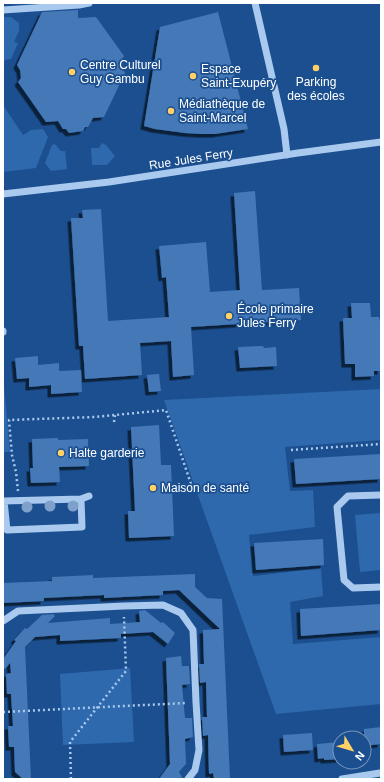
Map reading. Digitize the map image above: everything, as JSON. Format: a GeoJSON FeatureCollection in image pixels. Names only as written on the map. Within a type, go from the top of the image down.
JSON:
{"type":"FeatureCollection","features":[{"type":"Feature","properties":{"kind":"street"},"geometry":{"type":"LineString","coordinates":[[3,10],[89,3]]}},
{"type":"Feature","properties":{"kind":"street"},"geometry":{"type":"LineString","coordinates":[[256,3],[284,130],[287,155]]}},
{"type":"Feature","properties":{"kind":"street","name":"Rue Jules Ferry"},"geometry":{"type":"LineString","coordinates":[[3,194],[109,182],[381,142]]}},
{"type":"Feature","properties":{"kind":"street"},"geometry":{"type":"LineString","coordinates":[[381,495],[348,496],[337,507],[344,580],[353,588],[381,586]]}},
{"type":"Feature","properties":{"kind":"street"},"geometry":{"type":"LineString","coordinates":[[82,499],[82,527],[7,530],[3,501],[82,499],[89,496]]}},
{"type":"Feature","properties":{"kind":"street"},"geometry":{"type":"LineString","coordinates":[[3,619],[18,611],[124,606],[163,605],[181,613],[193,630],[199,750],[195,770],[188,779]]}},
{"type":"Feature","properties":{"kind":"street"},"geometry":{"type":"LineString","coordinates":[[342,779],[380,773]]}},
{"type":"Feature","properties":{"kind":"path"},"geometry":{"type":"LineString","coordinates":[[18,495],[10,420],[95,417],[166,410],[192,487]]}},
{"type":"Feature","properties":{"kind":"path"},"geometry":{"type":"LineString","coordinates":[[114,422],[115,415]]}},
{"type":"Feature","properties":{"kind":"path"},"geometry":{"type":"LineString","coordinates":[[291,450],[381,444]]}},
{"type":"Feature","properties":{"kind":"path"},"geometry":{"type":"LineString","coordinates":[[71,779],[70,742],[126,671],[124,606]]}},
{"type":"Feature","properties":{"kind":"path"},"geometry":{"type":"LineString","coordinates":[[3,712],[196,702]]}},
{"type":"Feature","properties":{"kind":"shaded area"},"geometry":{"type":"Polygon","coordinates":[[[3,17],[11,17],[19,23],[19,31],[14,42],[18,43],[11,59],[5,60],[3,63],[3,17]]]}},
{"type":"Feature","properties":{"kind":"shaded area"},"geometry":{"type":"Polygon","coordinates":[[[3,105],[23,135],[31,130],[43,129],[48,137],[36,168],[3,172],[3,105]]]}},
{"type":"Feature","properties":{"kind":"shaded area"},"geometry":{"type":"Polygon","coordinates":[[[102,143],[106,145],[115,156],[107,165],[92,165],[91,148],[99,148],[102,143]]]}},
{"type":"Feature","properties":{"kind":"shaded area"},"geometry":{"type":"Polygon","coordinates":[[[55,144],[61,151],[65,151],[67,169],[51,171],[45,163],[52,145],[55,144]]]}},
{"type":"Feature","properties":{"kind":"shaded area"},"geometry":{"type":"Polygon","coordinates":[[[3,373],[10,452],[3,452],[3,373]]]}},
{"type":"Feature","properties":{"kind":"shaded area"},"geometry":{"type":"Polygon","coordinates":[[[381,389],[381,440],[285,447],[290,491],[313,490],[315,527],[249,535],[253,576],[321,568],[323,596],[290,602],[293,644],[381,637],[381,704],[276,714],[164,400],[381,389]]]}},
{"type":"Feature","properties":{"kind":"shaded area"},"geometry":{"type":"Polygon","coordinates":[[[381,513],[381,570],[360,572],[355,515],[381,513]]]}},
{"type":"Feature","properties":{"kind":"shaded area"},"geometry":{"type":"Polygon","coordinates":[[[130,668],[134,742],[63,745],[60,674],[130,668]]]}},
{"type":"Feature","properties":{"kind":"building","name":"Centre Culturel Guy Gambu"},"geometry":{"type":"Polygon","coordinates":[[[78,10],[78,18],[96,17],[124,56],[121,61],[125,73],[104,117],[93,118],[88,127],[85,127],[83,131],[69,133],[66,129],[63,129],[58,121],[46,122],[18,82],[21,78],[20,70],[17,65],[42,12],[78,10]]]}},
{"type":"Feature","properties":{"kind":"building","name":"Espace Saint-Exupéry"},"geometry":{"type":"Polygon","coordinates":[[[218,12],[248,129],[215,134],[201,134],[155,129],[144,126],[160,27],[218,12]]]}},
{"type":"Feature","properties":{"kind":"building"},"geometry":{"type":"Polygon","coordinates":[[[255,191],[262,290],[299,288],[301,320],[191,327],[194,375],[173,377],[171,341],[140,343],[142,375],[85,379],[83,346],[79,346],[71,218],[83,218],[82,210],[101,209],[108,321],[169,317],[166,277],[162,278],[159,246],[206,242],[210,292],[240,290],[234,193],[255,191]]]}},
{"type":"Feature","properties":{"kind":"building"},"geometry":{"type":"Polygon","coordinates":[[[351,303],[370,303],[371,317],[379,317],[381,326],[381,371],[374,371],[374,376],[355,377],[355,364],[345,364],[343,318],[352,318],[351,303]]]}},
{"type":"Feature","properties":{"kind":"building"},"geometry":{"type":"Polygon","coordinates":[[[263,346],[264,348],[276,347],[277,366],[240,368],[238,347],[263,346]]]}},
{"type":"Feature","properties":{"kind":"building"},"geometry":{"type":"Polygon","coordinates":[[[38,356],[38,365],[59,363],[59,371],[81,370],[82,392],[51,394],[51,385],[29,387],[29,378],[17,379],[15,358],[38,356]]]}},
{"type":"Feature","properties":{"kind":"building"},"geometry":{"type":"Polygon","coordinates":[[[159,374],[161,391],[149,392],[147,375],[159,374]]]}},
{"type":"Feature","properties":{"kind":"building","name":"Maison de santé"},"geometry":{"type":"Polygon","coordinates":[[[159,425],[161,465],[171,465],[174,536],[129,538],[128,511],[135,511],[131,427],[159,425]]]}},
{"type":"Feature","properties":{"kind":"building","name":"Halte garderie"},"geometry":{"type":"Polygon","coordinates":[[[58,438],[58,440],[88,439],[89,466],[59,467],[60,482],[31,483],[30,468],[33,468],[32,439],[58,438]]]}},
{"type":"Feature","properties":{"kind":"building"},"geometry":{"type":"Polygon","coordinates":[[[381,454],[381,479],[296,484],[294,459],[381,454]]]}},
{"type":"Feature","properties":{"kind":"building"},"geometry":{"type":"Polygon","coordinates":[[[323,539],[324,565],[256,570],[254,543],[323,539]]]}},
{"type":"Feature","properties":{"kind":"building"},"geometry":{"type":"Polygon","coordinates":[[[195,574],[195,587],[207,598],[222,599],[230,779],[214,779],[213,773],[209,774],[208,735],[203,736],[202,717],[207,717],[206,682],[200,683],[199,664],[204,664],[203,630],[220,629],[179,590],[163,591],[163,595],[104,598],[104,595],[44,598],[44,601],[3,603],[3,583],[52,581],[52,577],[93,575],[93,578],[195,574]]]}},
{"type":"Feature","properties":{"kind":"building"},"geometry":{"type":"Polygon","coordinates":[[[381,604],[381,630],[301,636],[300,609],[381,604]]]}},
{"type":"Feature","properties":{"kind":"building"},"geometry":{"type":"Polygon","coordinates":[[[145,610],[161,623],[163,622],[175,633],[168,644],[153,632],[121,634],[121,638],[60,641],[60,635],[35,637],[25,647],[31,779],[23,779],[15,772],[14,747],[9,747],[8,726],[13,726],[11,694],[7,694],[6,674],[11,673],[10,663],[5,669],[3,667],[3,659],[16,641],[14,640],[25,628],[27,629],[42,615],[53,614],[55,616],[48,623],[110,618],[110,624],[140,622],[139,611],[145,610]]]}},
{"type":"Feature","properties":{"kind":"building"},"geometry":{"type":"Polygon","coordinates":[[[181,656],[182,666],[189,666],[190,684],[182,685],[185,718],[192,718],[193,737],[185,739],[186,764],[179,772],[183,779],[159,779],[170,764],[166,658],[181,656]]]}},
{"type":"Feature","properties":{"kind":"building"},"geometry":{"type":"Polygon","coordinates":[[[381,727],[381,744],[372,745],[372,730],[364,729],[381,727]]]}},
{"type":"Feature","properties":{"kind":"building"},"geometry":{"type":"Polygon","coordinates":[[[312,733],[313,750],[284,752],[283,735],[312,733]]]}},
{"type":"Feature","properties":{"kind":"building"},"geometry":{"type":"Polygon","coordinates":[[[332,743],[332,760],[324,760],[324,758],[318,759],[317,744],[332,743]]]}},
{"type":"Feature","properties":{"kind":"place","name":"Parking des écoles"},"geometry":{"type":"Point","coordinates":[316,68]}},
{"type":"Feature","properties":{"kind":"place","name":"Centre Culturel Guy Gambu"},"geometry":{"type":"Point","coordinates":[72,72]}},
{"type":"Feature","properties":{"kind":"place","name":"Espace Saint-Exupéry"},"geometry":{"type":"Point","coordinates":[193,76]}},
{"type":"Feature","properties":{"kind":"place","name":"Médiathèque de Saint-Marcel"},"geometry":{"type":"Point","coordinates":[171,111]}},
{"type":"Feature","properties":{"kind":"place","name":"École primaire Jules Ferry"},"geometry":{"type":"Point","coordinates":[229,316]}},
{"type":"Feature","properties":{"kind":"place","name":"Halte garderie"},"geometry":{"type":"Point","coordinates":[61,453]}},
{"type":"Feature","properties":{"kind":"place","name":"Maison de santé"},"geometry":{"type":"Point","coordinates":[153,488]}}]}
